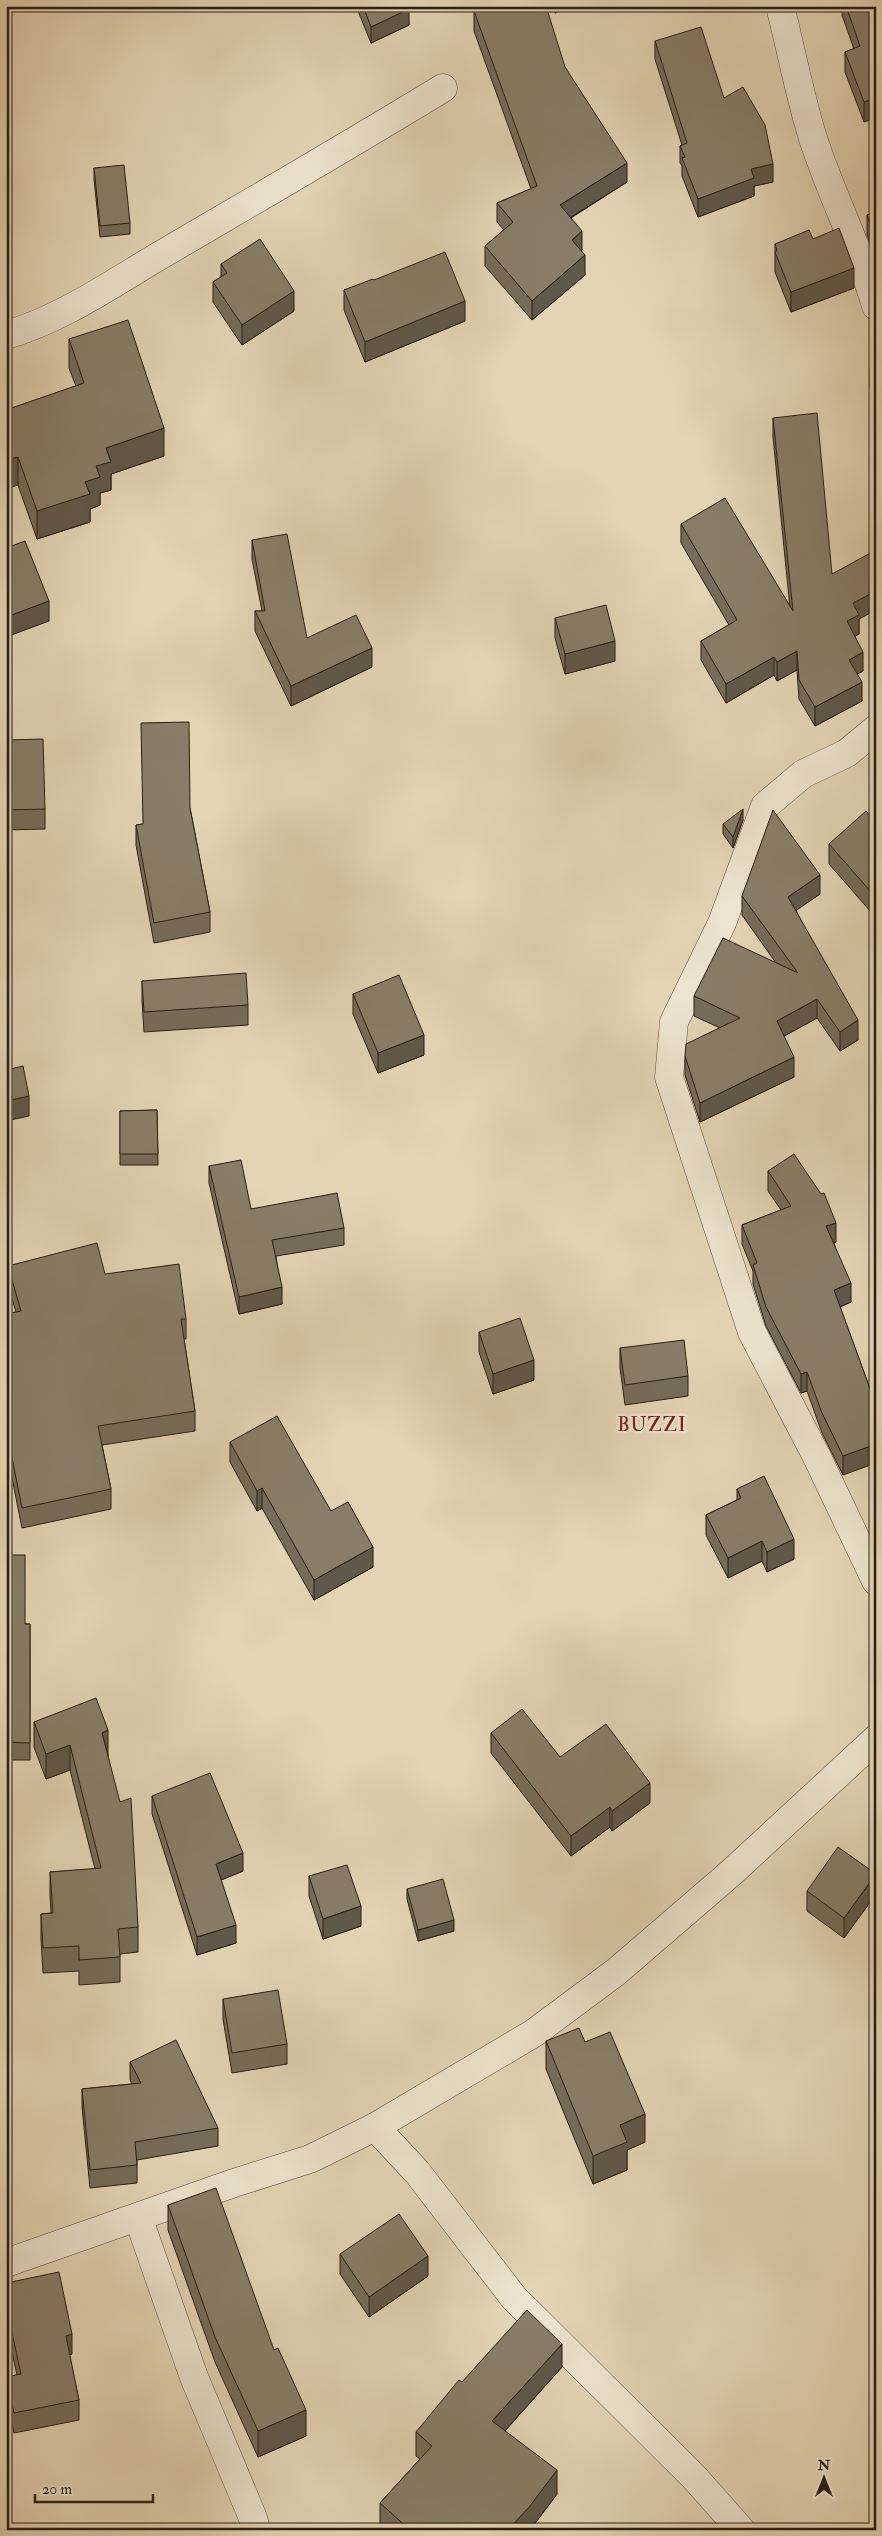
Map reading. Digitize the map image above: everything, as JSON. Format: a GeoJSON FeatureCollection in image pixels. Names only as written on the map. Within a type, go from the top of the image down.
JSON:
{"type":"FeatureCollection","features":[{"type":"Feature","properties":{"kind":"street"},"geometry":{"type":"LineString","coordinates":[[780,6],[812,135],[866,273],[876,306]]}},
{"type":"Feature","properties":{"kind":"street"},"geometry":{"type":"LineString","coordinates":[[6,335],[24,330],[86,300],[443,88]]}},
{"type":"Feature","properties":{"kind":"street"},"geometry":{"type":"LineString","coordinates":[[876,729],[847,753],[803,774],[765,806],[722,923],[674,1022],[669,1077],[752,1332],[817,1457],[876,1582]]}},
{"type":"Feature","properties":{"kind":"street"},"geometry":{"type":"LineString","coordinates":[[6,2263],[138,2216],[310,2159],[375,2127],[534,2033],[616,1972],[732,1872],[876,1739]]}},
{"type":"Feature","properties":{"kind":"street"},"geometry":{"type":"LineString","coordinates":[[375,2127],[417,2172],[514,2298],[680,2464],[741,2530]]}},
{"type":"Feature","properties":{"kind":"street"},"geometry":{"type":"LineString","coordinates":[[138,2216],[194,2377],[256,2530]]}},
{"type":"Feature","properties":{"kind":"building"},"geometry":{"type":"Polygon","coordinates":[[[363,6],[407,6],[409,9],[371,27],[363,6]]]}},
{"type":"Feature","properties":{"kind":"building"},"geometry":{"type":"Polygon","coordinates":[[[488,6],[546,6],[565,67],[627,163],[560,205],[582,231],[572,240],[585,255],[532,301],[485,246],[513,222],[497,203],[537,186],[474,11],[488,6]]]}},
{"type":"Feature","properties":{"kind":"building"},"geometry":{"type":"Polygon","coordinates":[[[846,6],[876,6],[876,98],[864,102],[845,52],[860,46],[846,6]]]}},
{"type":"Feature","properties":{"kind":"building"},"geometry":{"type":"Polygon","coordinates":[[[701,27],[724,98],[743,87],[765,125],[773,164],[751,169],[754,178],[698,199],[682,158],[685,157],[680,146],[687,143],[655,41],[701,27]]]}},
{"type":"Feature","properties":{"kind":"building"},"geometry":{"type":"Polygon","coordinates":[[[124,165],[130,223],[100,226],[94,168],[124,165]]]}},
{"type":"Feature","properties":{"kind":"building"},"geometry":{"type":"Polygon","coordinates":[[[876,212],[876,239],[867,215],[876,212]]]}},
{"type":"Feature","properties":{"kind":"building"},"geometry":{"type":"Polygon","coordinates":[[[839,228],[854,268],[791,292],[775,252],[777,251],[775,244],[809,230],[813,239],[839,228]]]}},
{"type":"Feature","properties":{"kind":"building"},"geometry":{"type":"Polygon","coordinates":[[[260,239],[294,291],[242,325],[213,282],[227,273],[221,264],[260,239]]]}},
{"type":"Feature","properties":{"kind":"building"},"geometry":{"type":"Polygon","coordinates":[[[445,252],[465,301],[365,342],[344,290],[445,252]]]}},
{"type":"Feature","properties":{"kind":"building"},"geometry":{"type":"Polygon","coordinates":[[[128,320],[164,428],[106,448],[111,462],[96,466],[100,477],[85,482],[90,494],[37,511],[18,457],[6,460],[6,410],[84,383],[69,339],[128,320]]]}},
{"type":"Feature","properties":{"kind":"building"},"geometry":{"type":"Polygon","coordinates":[[[876,365],[876,377],[870,368],[876,365]]]}},
{"type":"Feature","properties":{"kind":"building"},"geometry":{"type":"Polygon","coordinates":[[[817,413],[832,574],[876,550],[876,591],[853,603],[859,615],[847,621],[863,652],[849,660],[862,682],[815,707],[799,680],[797,651],[777,662],[774,657],[726,684],[701,641],[737,620],[681,524],[725,498],[793,611],[773,418],[817,413]]]}},
{"type":"Feature","properties":{"kind":"building"},"geometry":{"type":"Polygon","coordinates":[[[287,534],[307,638],[356,615],[372,648],[291,686],[255,611],[265,611],[252,540],[287,534]]]}},
{"type":"Feature","properties":{"kind":"building"},"geometry":{"type":"Polygon","coordinates":[[[25,541],[49,601],[6,617],[6,548],[25,541]]]}},
{"type":"Feature","properties":{"kind":"building"},"geometry":{"type":"Polygon","coordinates":[[[606,605],[615,641],[565,654],[555,618],[606,605]]]}},
{"type":"Feature","properties":{"kind":"building"},"geometry":{"type":"Polygon","coordinates":[[[189,722],[190,808],[210,912],[154,923],[136,825],[143,824],[141,723],[189,722]]]}},
{"type":"Feature","properties":{"kind":"building"},"geometry":{"type":"Polygon","coordinates":[[[43,739],[45,809],[6,810],[6,740],[43,739]]]}},
{"type":"Feature","properties":{"kind":"building"},"geometry":{"type":"Polygon","coordinates":[[[743,809],[733,837],[723,824],[743,809]]]}},
{"type":"Feature","properties":{"kind":"building"},"geometry":{"type":"Polygon","coordinates":[[[773,810],[820,875],[788,897],[858,1020],[840,1032],[817,999],[777,1021],[794,1057],[700,1103],[685,1056],[686,1044],[740,1018],[694,996],[723,938],[798,973],[742,896],[773,810]]]}},
{"type":"Feature","properties":{"kind":"building"},"geometry":{"type":"Polygon","coordinates":[[[866,811],[876,821],[876,888],[871,892],[829,844],[866,811]]]}},
{"type":"Feature","properties":{"kind":"building"},"geometry":{"type":"Polygon","coordinates":[[[246,973],[248,1005],[144,1012],[142,981],[246,973]]]}},
{"type":"Feature","properties":{"kind":"building"},"geometry":{"type":"Polygon","coordinates":[[[399,975],[424,1035],[378,1053],[353,994],[399,975]]]}},
{"type":"Feature","properties":{"kind":"building"},"geometry":{"type":"Polygon","coordinates":[[[23,1066],[29,1096],[6,1101],[6,1070],[23,1066]]]}},
{"type":"Feature","properties":{"kind":"building"},"geometry":{"type":"Polygon","coordinates":[[[157,1110],[158,1154],[120,1154],[120,1111],[157,1110]]]}},
{"type":"Feature","properties":{"kind":"building"},"geometry":{"type":"Polygon","coordinates":[[[794,1154],[821,1194],[824,1193],[836,1223],[826,1226],[851,1283],[834,1290],[876,1405],[876,1444],[843,1456],[822,1413],[807,1372],[801,1374],[766,1307],[753,1265],[757,1263],[742,1225],[791,1206],[768,1171],[794,1154]]]}},
{"type":"Feature","properties":{"kind":"building"},"geometry":{"type":"Polygon","coordinates":[[[241,1160],[251,1209],[337,1193],[344,1228],[272,1240],[282,1287],[239,1297],[209,1166],[241,1160]]]}},
{"type":"Feature","properties":{"kind":"building"},"geometry":{"type":"Polygon","coordinates":[[[97,1243],[105,1274],[179,1264],[186,1319],[181,1319],[195,1411],[98,1426],[111,1489],[22,1508],[8,1438],[6,1439],[6,1376],[12,1375],[6,1352],[6,1314],[21,1311],[8,1266],[97,1243]]]}},
{"type":"Feature","properties":{"kind":"building"},"geometry":{"type":"Polygon","coordinates":[[[520,1318],[534,1360],[493,1374],[479,1332],[520,1318]]]}},
{"type":"Feature","properties":{"kind":"building"},"geometry":{"type":"Polygon","coordinates":[[[684,1340],[688,1376],[625,1385],[620,1348],[684,1340]]]}},
{"type":"Feature","properties":{"kind":"building"},"geometry":{"type":"Polygon","coordinates":[[[277,1416],[331,1511],[348,1502],[373,1547],[314,1580],[262,1488],[257,1491],[230,1442],[277,1416]]]}},
{"type":"Feature","properties":{"kind":"building"},"geometry":{"type":"Polygon","coordinates":[[[764,1476],[794,1539],[767,1552],[762,1541],[728,1558],[706,1515],[741,1498],[737,1489],[764,1476]]]}},
{"type":"Feature","properties":{"kind":"building"},"geometry":{"type":"Polygon","coordinates":[[[6,1555],[25,1555],[25,1624],[30,1624],[30,1743],[6,1742],[6,1555]]]}},
{"type":"Feature","properties":{"kind":"building"},"geometry":{"type":"Polygon","coordinates":[[[96,1698],[108,1730],[102,1733],[120,1802],[131,1798],[138,1927],[118,1929],[120,1957],[79,1960],[79,1946],[43,1948],[41,1914],[53,1913],[50,1872],[101,1868],[70,1745],[46,1754],[34,1722],[96,1698]]]}},
{"type":"Feature","properties":{"kind":"building"},"geometry":{"type":"Polygon","coordinates":[[[522,1709],[560,1757],[606,1724],[650,1783],[612,1811],[610,1807],[571,1836],[491,1733],[522,1709]]]}},
{"type":"Feature","properties":{"kind":"building"},"geometry":{"type":"Polygon","coordinates":[[[210,1773],[243,1853],[216,1864],[236,1925],[197,1937],[152,1796],[210,1773]]]}},
{"type":"Feature","properties":{"kind":"building"},"geometry":{"type":"Polygon","coordinates":[[[838,1847],[876,1874],[844,1918],[807,1891],[838,1847]]]}},
{"type":"Feature","properties":{"kind":"building"},"geometry":{"type":"Polygon","coordinates":[[[347,1865],[361,1906],[323,1919],[309,1876],[347,1865]]]}},
{"type":"Feature","properties":{"kind":"building"},"geometry":{"type":"Polygon","coordinates":[[[443,1879],[454,1920],[418,1930],[407,1889],[443,1879]]]}},
{"type":"Feature","properties":{"kind":"building"},"geometry":{"type":"Polygon","coordinates":[[[278,1990],[287,2044],[232,2053],[223,1999],[278,1990]]]}},
{"type":"Feature","properties":{"kind":"building"},"geometry":{"type":"Polygon","coordinates":[[[579,2028],[585,2042],[610,2032],[645,2114],[620,2125],[627,2142],[593,2156],[546,2041],[579,2028]]]}},
{"type":"Feature","properties":{"kind":"building"},"geometry":{"type":"Polygon","coordinates":[[[176,2040],[218,2128],[135,2142],[137,2165],[90,2170],[82,2089],[141,2083],[130,2062],[176,2040]]]}},
{"type":"Feature","properties":{"kind":"building"},"geometry":{"type":"Polygon","coordinates":[[[216,2188],[274,2350],[278,2348],[306,2410],[258,2431],[215,2337],[168,2205],[216,2188]]]}},
{"type":"Feature","properties":{"kind":"building"},"geometry":{"type":"Polygon","coordinates":[[[399,2214],[428,2256],[369,2297],[340,2254],[399,2214]]]}},
{"type":"Feature","properties":{"kind":"building"},"geometry":{"type":"Polygon","coordinates":[[[59,2272],[72,2334],[66,2336],[79,2400],[14,2413],[6,2377],[21,2374],[6,2305],[6,2283],[59,2272]]]}},
{"type":"Feature","properties":{"kind":"building"},"geometry":{"type":"Polygon","coordinates":[[[527,2310],[562,2344],[492,2421],[557,2470],[530,2506],[508,2530],[410,2530],[380,2503],[432,2446],[416,2432],[459,2380],[462,2382],[527,2310]]]}},
{"type":"Feature","properties":{"kind":"district","name":"BUZZI"},"geometry":{"type":"Point","coordinates":[652,1424]}}]}
